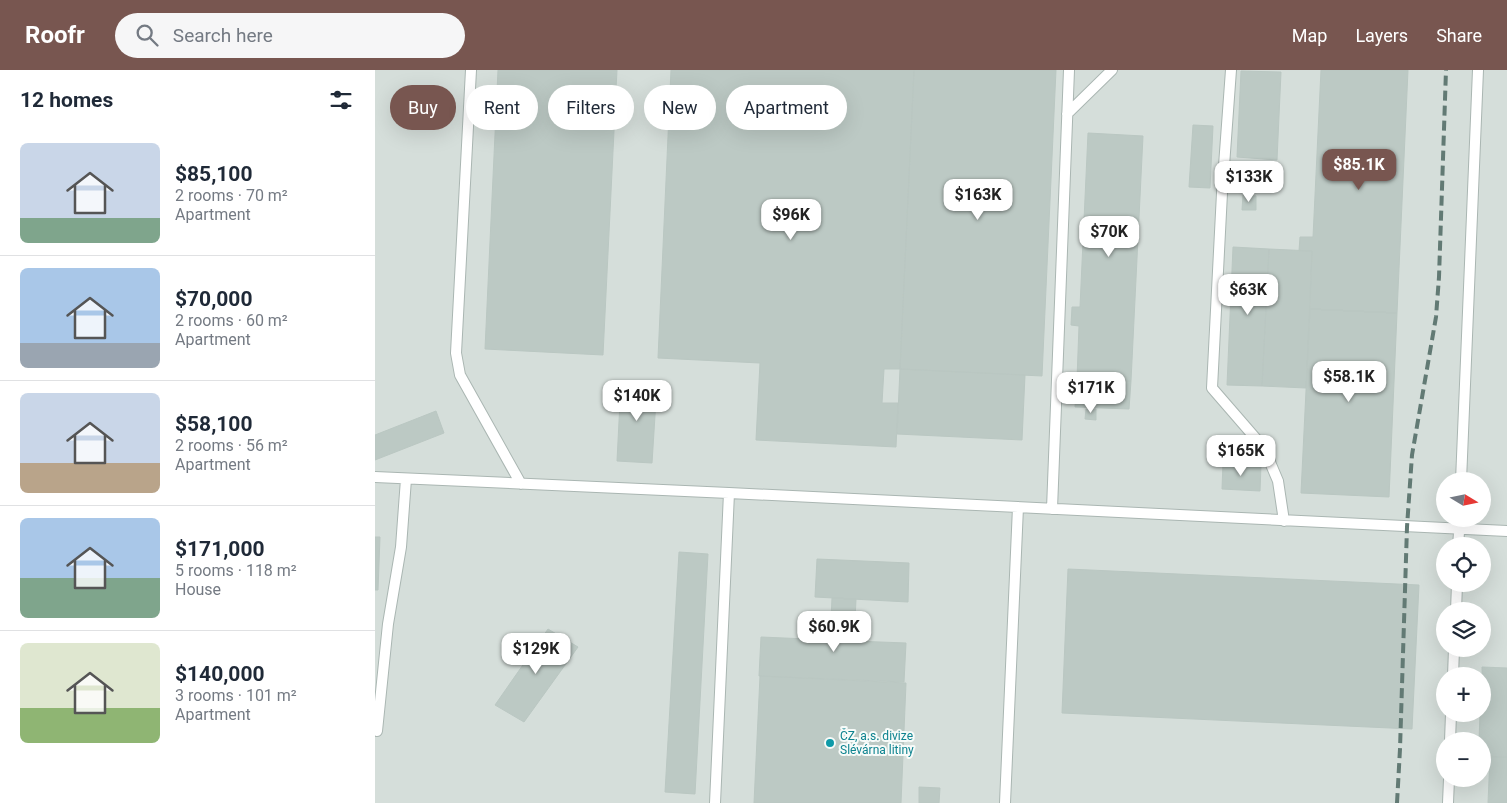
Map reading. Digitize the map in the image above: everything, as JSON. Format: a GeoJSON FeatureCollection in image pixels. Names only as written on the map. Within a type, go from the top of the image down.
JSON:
{"type":"FeatureCollection","features":[{"type":"Feature","properties":{"kind":"lane"},"geometry":{"type":"LineString","coordinates":[[471,70],[456,353],[460,375],[521,484]]}},
{"type":"Feature","properties":{"kind":"lane"},"geometry":{"type":"LineString","coordinates":[[1052,509],[1069,70]]}},
{"type":"Feature","properties":{"kind":"lane"},"geometry":{"type":"LineString","coordinates":[[1067,114],[1112,70]]}},
{"type":"Feature","properties":{"kind":"lane"},"geometry":{"type":"LineString","coordinates":[[1231,70],[1222,193],[1212,388],[1264,448],[1278,481],[1285,521]]}},
{"type":"Feature","properties":{"kind":"lane"},"geometry":{"type":"LineString","coordinates":[[1461,472],[1479,70]]}},
{"type":"Feature","properties":{"kind":"lane"},"geometry":{"type":"LineString","coordinates":[[375,478],[729,493],[1285,521],[1436,524]]}},
{"type":"Feature","properties":{"kind":"lane"},"geometry":{"type":"LineString","coordinates":[[377,730],[388,624],[401,547],[406,479]]}},
{"type":"Feature","properties":{"kind":"lane"},"geometry":{"type":"LineString","coordinates":[[715,803],[729,493]]}},
{"type":"Feature","properties":{"kind":"lane"},"geometry":{"type":"LineString","coordinates":[[1005,803],[1018,507]]}},
{"type":"Feature","properties":{"kind":"lane"},"geometry":{"type":"LineString","coordinates":[[1483,528],[1507,532]]}},
{"type":"Feature","properties":{"kind":"lane"},"geometry":{"type":"LineString","coordinates":[[1448,803],[1449,787]]}},
{"type":"Feature","properties":{"kind":"shaded area"},"geometry":{"type":"Polygon","coordinates":[[[375,70],[1507,70],[1507,803],[375,803],[375,70]]]}},
{"type":"Feature","properties":{"kind":"building"},"geometry":{"type":"Polygon","coordinates":[[[498,70],[617,70],[616,85],[548,85],[548,130],[614,130],[603,355],[485,349],[495,130],[538,130],[538,85],[497,85],[498,70]]]}},
{"type":"Feature","properties":{"kind":"building"},"geometry":{"type":"Polygon","coordinates":[[[671,70],[914,70],[900,369],[884,369],[882,403],[898,403],[896,447],[756,440],[760,363],[658,358],[668,130],[716,130],[716,85],[670,85],[671,70]]]}},
{"type":"Feature","properties":{"kind":"building"},"geometry":{"type":"Polygon","coordinates":[[[914,70],[1056,70],[1042,376],[900,369],[914,70]]]}},
{"type":"Feature","properties":{"kind":"building"},"geometry":{"type":"Polygon","coordinates":[[[1321,70],[1408,70],[1397,313],[1310,309],[1312,251],[1299,251],[1300,237],[1313,237],[1321,70]]]}},
{"type":"Feature","properties":{"kind":"building"},"geometry":{"type":"Polygon","coordinates":[[[1241,71],[1281,72],[1277,160],[1237,157],[1241,71]]]}},
{"type":"Feature","properties":{"kind":"building"},"geometry":{"type":"Polygon","coordinates":[[[1193,125],[1213,126],[1210,188],[1189,187],[1193,125]]]}},
{"type":"Feature","properties":{"kind":"building"},"geometry":{"type":"Polygon","coordinates":[[[1088,133],[1143,136],[1131,381],[1077,379],[1079,326],[1071,325],[1072,307],[1080,307],[1088,133]]]}},
{"type":"Feature","properties":{"kind":"building"},"geometry":{"type":"Polygon","coordinates":[[[1243,195],[1256,196],[1256,210],[1242,210],[1243,195]]]}},
{"type":"Feature","properties":{"kind":"building"},"geometry":{"type":"Polygon","coordinates":[[[1233,247],[1269,249],[1262,386],[1227,385],[1233,247]]]}},
{"type":"Feature","properties":{"kind":"building"},"geometry":{"type":"Polygon","coordinates":[[[1269,249],[1312,251],[1306,388],[1262,386],[1269,249]]]}},
{"type":"Feature","properties":{"kind":"building"},"geometry":{"type":"Polygon","coordinates":[[[1310,309],[1397,313],[1389,497],[1301,493],[1310,309]]]}},
{"type":"Feature","properties":{"kind":"building"},"geometry":{"type":"Polygon","coordinates":[[[900,369],[1025,375],[1022,440],[897,434],[900,369]]]}},
{"type":"Feature","properties":{"kind":"building"},"geometry":{"type":"Polygon","coordinates":[[[1077,379],[1131,381],[1129,409],[1075,407],[1077,379]]]}},
{"type":"Feature","properties":{"kind":"building"},"geometry":{"type":"Polygon","coordinates":[[[621,382],[657,384],[652,463],[617,461],[621,382]]]}},
{"type":"Feature","properties":{"kind":"building"},"geometry":{"type":"Polygon","coordinates":[[[1086,409],[1096,409],[1096,420],[1085,419],[1086,409]]]}},
{"type":"Feature","properties":{"kind":"building"},"geometry":{"type":"Polygon","coordinates":[[[436,411],[444,433],[375,460],[375,435],[436,411]]]}},
{"type":"Feature","properties":{"kind":"building"},"geometry":{"type":"Polygon","coordinates":[[[1223,463],[1261,465],[1260,491],[1222,489],[1223,463]]]}},
{"type":"Feature","properties":{"kind":"building"},"geometry":{"type":"Polygon","coordinates":[[[375,537],[380,537],[378,590],[375,590],[375,537]]]}},
{"type":"Feature","properties":{"kind":"building"},"geometry":{"type":"Polygon","coordinates":[[[679,552],[708,554],[695,794],[665,792],[679,552]]]}},
{"type":"Feature","properties":{"kind":"building"},"geometry":{"type":"Polygon","coordinates":[[[817,559],[909,563],[908,602],[815,597],[817,559]]]}},
{"type":"Feature","properties":{"kind":"building"},"geometry":{"type":"Polygon","coordinates":[[[1068,569],[1419,585],[1412,729],[1062,713],[1068,569]]]}},
{"type":"Feature","properties":{"kind":"building"},"geometry":{"type":"Polygon","coordinates":[[[832,598],[856,599],[854,641],[906,643],[904,682],[759,676],[761,637],[830,640],[832,598]]]}},
{"type":"Feature","properties":{"kind":"building"},"geometry":{"type":"Polygon","coordinates":[[[548,629],[578,647],[524,722],[495,705],[548,629]]]}},
{"type":"Feature","properties":{"kind":"building"},"geometry":{"type":"Polygon","coordinates":[[[1491,667],[1507,668],[1507,757],[1491,756],[1491,732],[1479,732],[1480,722],[1491,722],[1491,667]]]}},
{"type":"Feature","properties":{"kind":"building","name":"ČZ, a.s. divize Slévárna litiny"},"geometry":{"type":"Polygon","coordinates":[[[760,676],[906,683],[901,803],[754,803],[760,676]]]}},
{"type":"Feature","properties":{"kind":"building"},"geometry":{"type":"Polygon","coordinates":[[[1491,757],[1507,757],[1507,803],[1488,803],[1489,787],[1491,787],[1491,757]]]}},
{"type":"Feature","properties":{"kind":"building"},"geometry":{"type":"Polygon","coordinates":[[[919,787],[940,788],[939,803],[919,803],[919,787]]]}},
{"type":"Feature","properties":{"kind":"railway"},"geometry":{"type":"LineString","coordinates":[[1397,803],[1407,527],[1412,455],[1436,317],[1446,70]]}},
{"type":"Feature","properties":{"kind":"place","name":"ČZ, a.s. divize Slévárna litiny"},"geometry":{"type":"Point","coordinates":[830,743]}}]}
